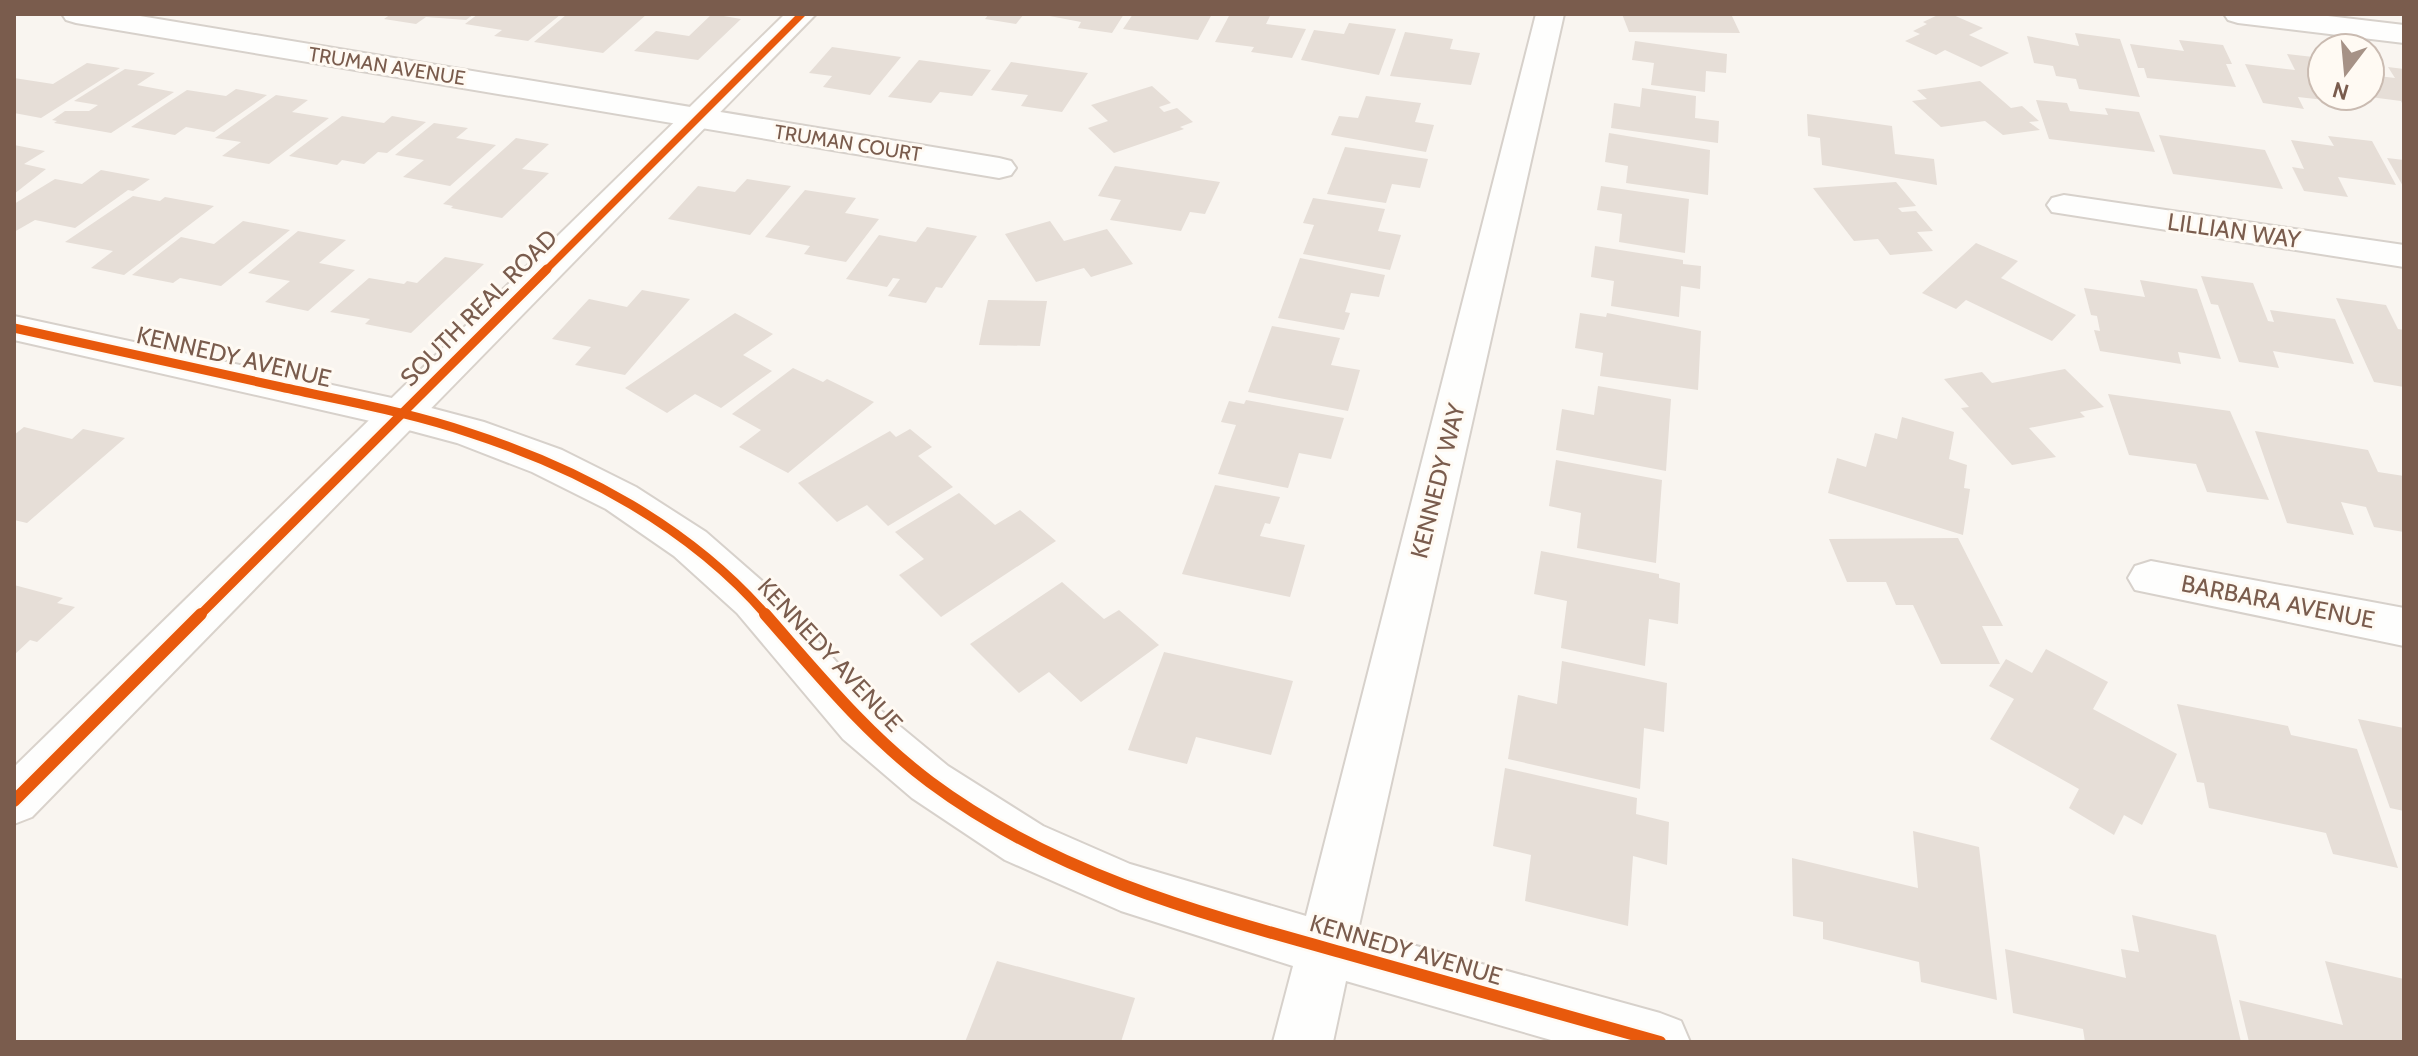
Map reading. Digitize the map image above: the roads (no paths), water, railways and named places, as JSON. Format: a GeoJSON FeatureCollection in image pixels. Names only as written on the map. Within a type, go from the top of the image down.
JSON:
{"type":"FeatureCollection","features":[{"type":"Feature","properties":{"kind":"street","name":"TRUMAN AVENUE"},"geometry":{"type":"LineString","coordinates":[[76,14],[698,118]]}},
{"type":"Feature","properties":{"kind":"street","name":"SOUTH REAL ROAD"},"geometry":{"type":"LineString","coordinates":[[14,801],[802,14]]}},
{"type":"Feature","properties":{"kind":"street","name":"KENNEDY WAY"},"geometry":{"type":"LineString","coordinates":[[1303,1042],[1550,14]]}},
{"type":"Feature","properties":{"kind":"street"},"geometry":{"type":"LineString","coordinates":[[2238,14],[2404,34]]}},
{"type":"Feature","properties":{"kind":"street","name":"TRUMAN COURT"},"geometry":{"type":"LineString","coordinates":[[698,118],[999,168]]}},
{"type":"Feature","properties":{"kind":"street","name":"LILLIAN WAY"},"geometry":{"type":"LineString","coordinates":[[2064,205],[2404,256]]}},
{"type":"Feature","properties":{"kind":"street","name":"KENNEDY AVENUE"},"geometry":{"type":"LineString","coordinates":[[14,328],[401,414],[469,432],[547,461],[621,498],[690,544],[753,600],[861,724],[930,782],[1024,843],[1121,886],[1211,916],[1660,1042]]}},
{"type":"Feature","properties":{"kind":"street","name":"BARBARA AVENUE"},"geometry":{"type":"LineString","coordinates":[[2151,578],[2404,627]]}}]}
